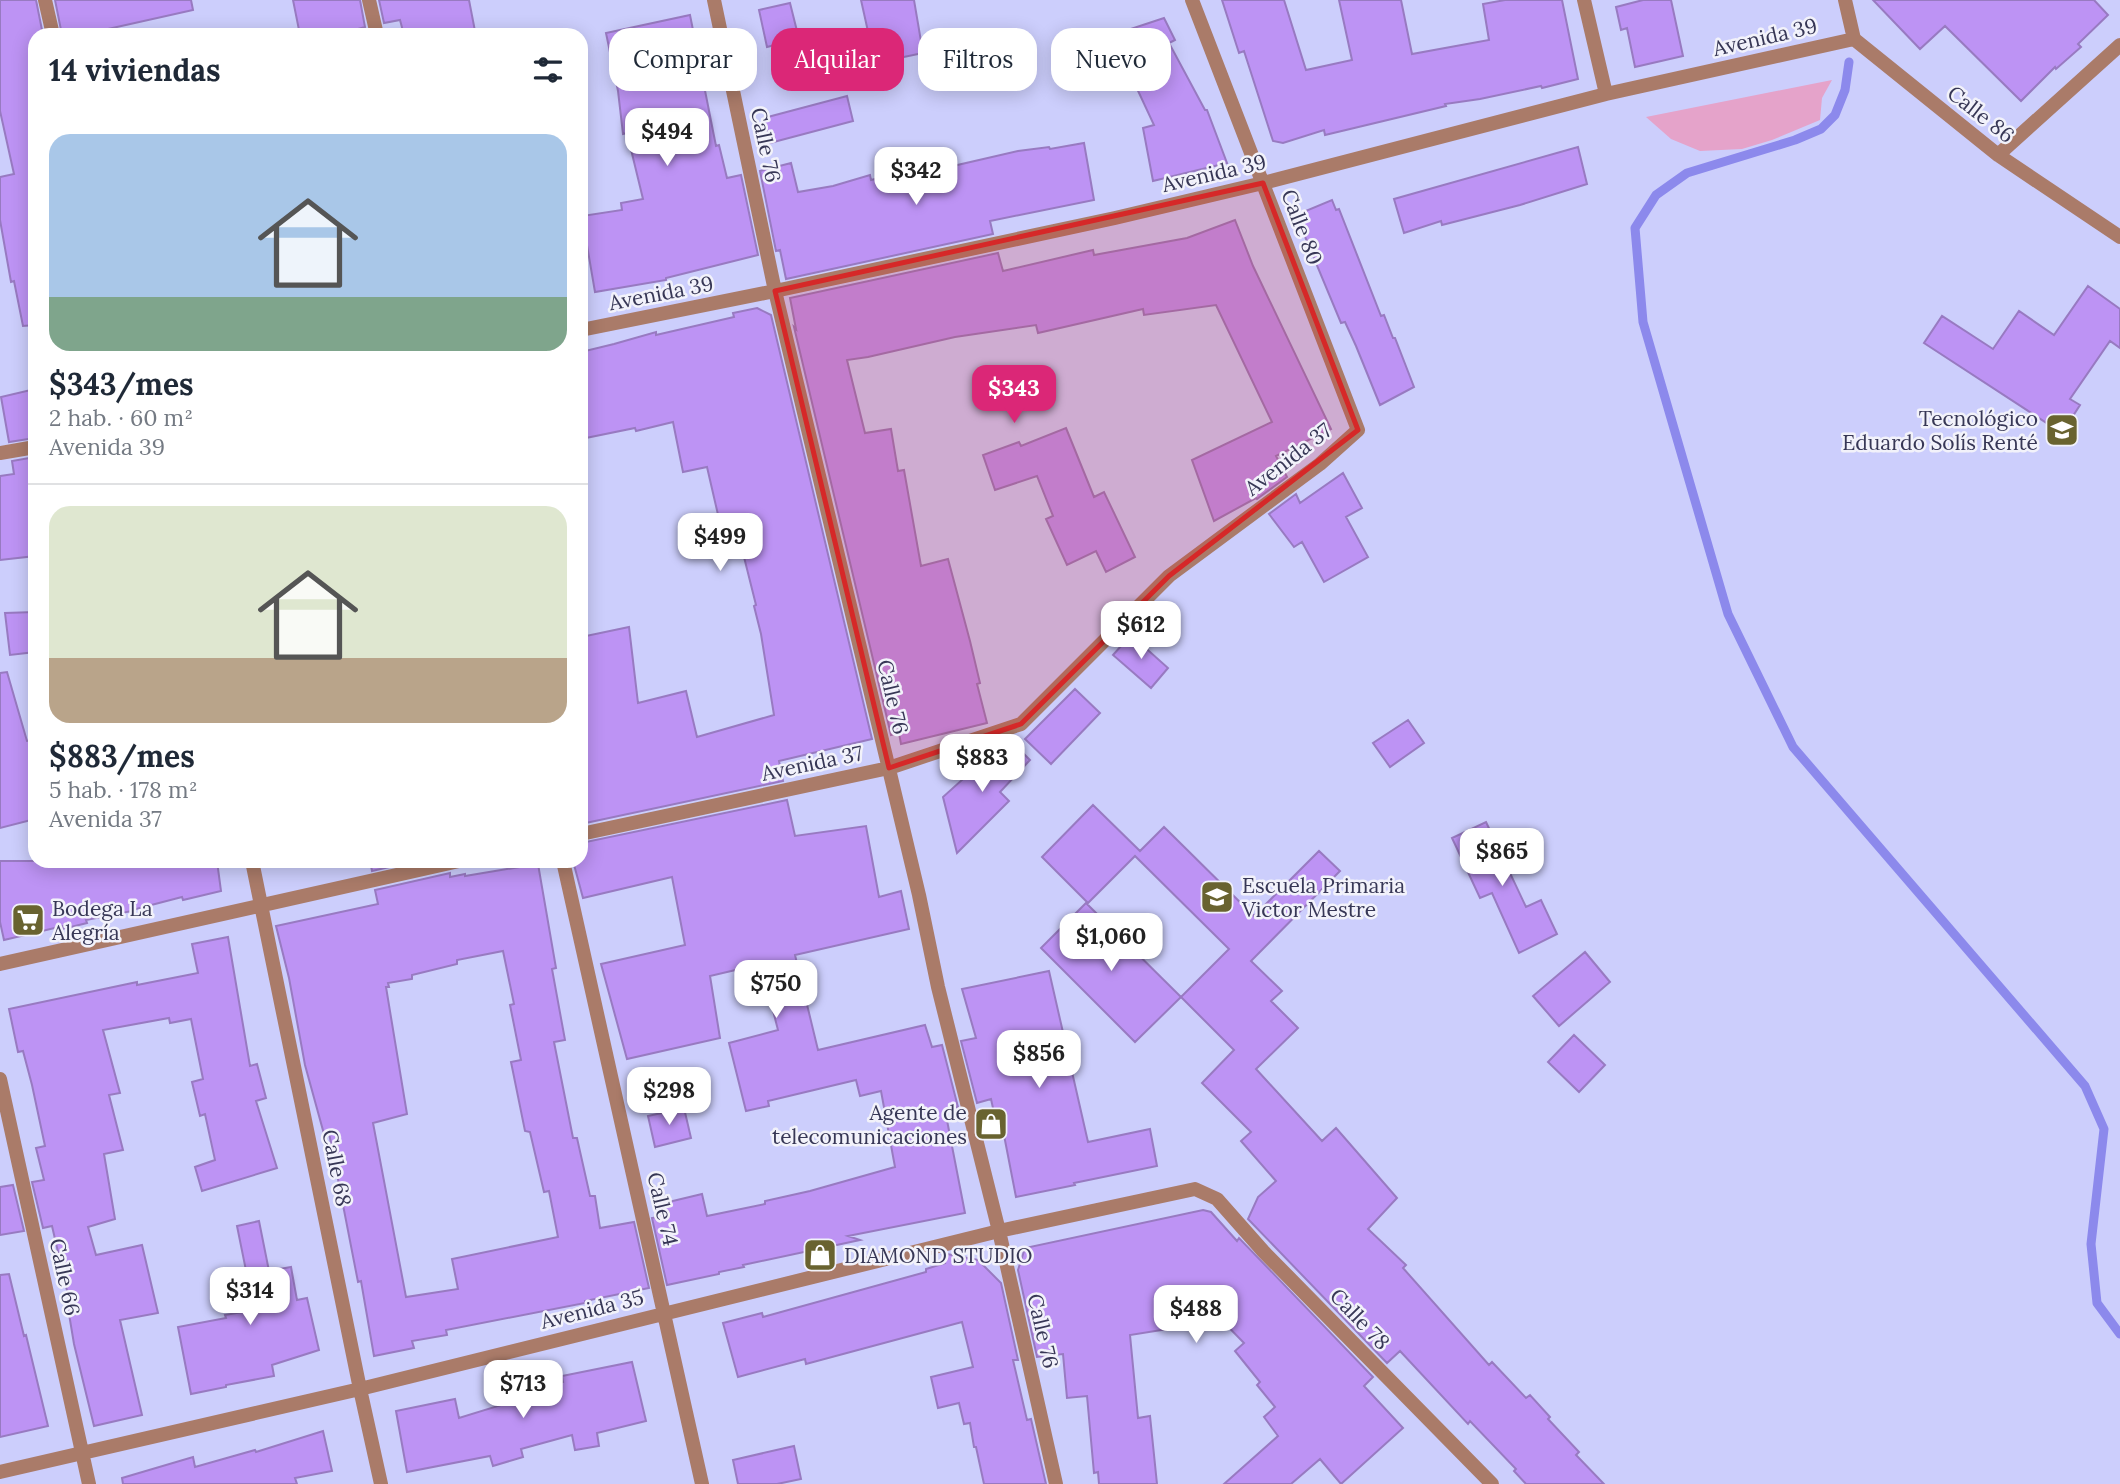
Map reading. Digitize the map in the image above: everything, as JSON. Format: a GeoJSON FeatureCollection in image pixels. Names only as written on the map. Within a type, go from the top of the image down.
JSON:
{"type":"FeatureCollection","features":[{"type":"Feature","properties":{"kind":"street"},"geometry":{"type":"LineString","coordinates":[[45,0],[51,28]]}},
{"type":"Feature","properties":{"kind":"street"},"geometry":{"type":"LineString","coordinates":[[369,0],[375,28]]}},
{"type":"Feature","properties":{"kind":"street","name":"Calle 76"},"geometry":{"type":"LineString","coordinates":[[714,0],[775,291],[919,895],[938,987],[999,1231],[1056,1484]]}},
{"type":"Feature","properties":{"kind":"street","name":"Calle 80"},"geometry":{"type":"LineString","coordinates":[[1192,0],[1358,430]]}},
{"type":"Feature","properties":{"kind":"street"},"geometry":{"type":"LineString","coordinates":[[1584,0],[1606,94]]}},
{"type":"Feature","properties":{"kind":"street"},"geometry":{"type":"LineString","coordinates":[[1846,0],[1854,39]]}},
{"type":"Feature","properties":{"kind":"street","name":"Avenida 39"},"geometry":{"type":"LineString","coordinates":[[588,329],[1115,218],[1263,183],[1606,94],[1854,39]]}},
{"type":"Feature","properties":{"kind":"street","name":"Calle 86"},"geometry":{"type":"LineString","coordinates":[[1854,39],[1998,155],[2120,237]]}},
{"type":"Feature","properties":{"kind":"street"},"geometry":{"type":"LineString","coordinates":[[1998,155],[2120,45]]}},
{"type":"Feature","properties":{"kind":"street","name":"Avenida 37"},"geometry":{"type":"LineString","coordinates":[[588,832],[889,768],[1021,723],[1169,576],[1320,464],[1358,430]]}},
{"type":"Feature","properties":{"kind":"street"},"geometry":{"type":"LineString","coordinates":[[0,453],[28,448]]}},
{"type":"Feature","properties":{"kind":"street","name":"Calle 68"},"geometry":{"type":"LineString","coordinates":[[254,868],[381,1484]]}},
{"type":"Feature","properties":{"kind":"street"},"geometry":{"type":"LineString","coordinates":[[0,964],[428,868]]}},
{"type":"Feature","properties":{"kind":"street","name":"Calle 74"},"geometry":{"type":"LineString","coordinates":[[565,868],[702,1484]]}},
{"type":"Feature","properties":{"kind":"street","name":"Calle 66"},"geometry":{"type":"LineString","coordinates":[[0,1079],[89,1484]]}},
{"type":"Feature","properties":{"kind":"street","name":"Avenida 35"},"geometry":{"type":"LineString","coordinates":[[0,1472],[360,1389],[999,1231],[1195,1189]]}},
{"type":"Feature","properties":{"kind":"street","name":"Calle 78"},"geometry":{"type":"LineString","coordinates":[[1195,1189],[1217,1199],[1263,1251],[1492,1484]]}},
{"type":"Feature","properties":{"kind":"highlighted area"},"geometry":{"type":"Polygon","coordinates":[[[1263,183],[1358,430],[1169,576],[1021,724],[889,768],[775,291],[1263,183]]]}},
{"type":"Feature","properties":{"kind":"shaded area"},"geometry":{"type":"Polygon","coordinates":[[[1832,80],[1822,98],[1820,120],[1742,149],[1700,151],[1671,139],[1646,117],[1832,80]]]}},
{"type":"Feature","properties":{"kind":"building"},"geometry":{"type":"Polygon","coordinates":[[[0,0],[36,0],[42,28],[28,28],[28,326],[23,326],[14,281],[11,282],[0,220],[0,177],[14,174],[0,111],[0,0]]]}},
{"type":"Feature","properties":{"kind":"building"},"geometry":{"type":"Polygon","coordinates":[[[55,0],[191,0],[193,10],[112,28],[61,28],[55,0]]]}},
{"type":"Feature","properties":{"kind":"building"},"geometry":{"type":"Polygon","coordinates":[[[293,0],[360,0],[365,27],[299,28],[293,0]]]}},
{"type":"Feature","properties":{"kind":"building"},"geometry":{"type":"Polygon","coordinates":[[[379,0],[469,0],[474,28],[402,28],[400,20],[384,23],[379,0]]]}},
{"type":"Feature","properties":{"kind":"building"},"geometry":{"type":"Polygon","coordinates":[[[861,0],[914,0],[919,28],[918,54],[904,57],[904,28],[867,28],[861,0]]]}},
{"type":"Feature","properties":{"kind":"building"},"geometry":{"type":"Polygon","coordinates":[[[1222,0],[1284,0],[1306,70],[1352,60],[1339,0],[1401,0],[1412,54],[1489,40],[1483,4],[1505,0],[1562,0],[1578,79],[1542,88],[1541,86],[1445,104],[1446,106],[1325,135],[1324,130],[1283,143],[1273,141],[1244,51],[1239,53],[1222,0]]]}},
{"type":"Feature","properties":{"kind":"building"},"geometry":{"type":"Polygon","coordinates":[[[1643,0],[1671,0],[1683,56],[1635,67],[1627,28],[1621,30],[1616,7],[1643,0]]]}},
{"type":"Feature","properties":{"kind":"building"},"geometry":{"type":"Polygon","coordinates":[[[1873,0],[2094,0],[2108,15],[2078,44],[2081,47],[2056,69],[2055,67],[2021,101],[1945,26],[1920,49],[1873,0]]]}},
{"type":"Feature","properties":{"kind":"building"},"geometry":{"type":"Polygon","coordinates":[[[790,3],[796,28],[771,28],[771,46],[767,47],[759,10],[790,3]]]}},
{"type":"Feature","properties":{"kind":"building"},"geometry":{"type":"Polygon","coordinates":[[[690,15],[693,28],[629,28],[690,15]]]}},
{"type":"Feature","properties":{"kind":"building"},"geometry":{"type":"Polygon","coordinates":[[[1164,18],[1169,28],[1134,28],[1164,18]]]}},
{"type":"Feature","properties":{"kind":"building"},"geometry":{"type":"Polygon","coordinates":[[[1171,47],[1207,110],[1227,163],[1153,181],[1143,128],[1154,125],[1138,91],[1171,91],[1171,47]]]}},
{"type":"Feature","properties":{"kind":"building"},"geometry":{"type":"Polygon","coordinates":[[[618,91],[705,91],[716,146],[719,145],[727,178],[741,175],[758,255],[666,280],[595,292],[588,251],[588,215],[622,210],[621,203],[643,199],[627,133],[623,134],[618,91]]]}},
{"type":"Feature","properties":{"kind":"building"},"geometry":{"type":"Polygon","coordinates":[[[847,96],[853,121],[770,143],[764,118],[847,96]]]}},
{"type":"Feature","properties":{"kind":"building"},"geometry":{"type":"Polygon","coordinates":[[[1084,143],[1094,200],[990,221],[993,234],[786,279],[780,250],[776,251],[760,171],[791,163],[798,192],[833,186],[870,175],[871,180],[919,168],[920,171],[939,166],[940,169],[1018,151],[1084,143]]]}},
{"type":"Feature","properties":{"kind":"building"},"geometry":{"type":"Polygon","coordinates":[[[1578,147],[1587,184],[1520,205],[1442,225],[1441,221],[1404,233],[1394,199],[1578,147]]]}},
{"type":"Feature","properties":{"kind":"building"},"geometry":{"type":"Polygon","coordinates":[[[1332,200],[1336,210],[1339,209],[1381,316],[1384,315],[1395,338],[1414,387],[1380,405],[1345,322],[1341,323],[1296,215],[1332,200]]]}},
{"type":"Feature","properties":{"kind":"building"},"geometry":{"type":"Polygon","coordinates":[[[1235,220],[1253,266],[1331,429],[1276,456],[1287,477],[1257,499],[1214,521],[1192,460],[1272,422],[1216,305],[1144,315],[1143,309],[1038,333],[1036,325],[955,337],[847,360],[865,433],[891,429],[898,471],[904,470],[921,566],[948,559],[980,683],[977,684],[987,723],[901,744],[899,733],[891,735],[794,327],[796,329],[790,298],[998,253],[1003,271],[1093,250],[1094,255],[1187,238],[1235,220]]]}},
{"type":"Feature","properties":{"kind":"building"},"geometry":{"type":"Polygon","coordinates":[[[2088,286],[2120,309],[2120,348],[2110,341],[2070,399],[2080,405],[2062,433],[1924,343],[1942,316],[1993,349],[2019,311],[2054,335],[2088,286]]]}},
{"type":"Feature","properties":{"kind":"building"},"geometry":{"type":"Polygon","coordinates":[[[757,308],[771,315],[872,739],[779,761],[783,781],[588,823],[588,636],[629,627],[638,703],[686,691],[697,737],[774,715],[754,606],[756,605],[742,549],[733,550],[727,531],[722,532],[707,467],[683,472],[673,422],[636,431],[635,428],[588,438],[588,350],[656,332],[656,335],[734,317],[733,313],[757,308]]]}},
{"type":"Feature","properties":{"kind":"building"},"geometry":{"type":"Polygon","coordinates":[[[28,391],[28,439],[9,442],[1,397],[28,391]]]}},
{"type":"Feature","properties":{"kind":"building"},"geometry":{"type":"Polygon","coordinates":[[[1066,428],[1094,497],[1104,492],[1135,557],[1106,572],[1096,551],[1067,565],[1046,519],[1053,516],[1037,476],[995,490],[983,455],[1019,442],[1021,446],[1066,428]]]}},
{"type":"Feature","properties":{"kind":"building"},"geometry":{"type":"Polygon","coordinates":[[[28,458],[28,557],[0,560],[0,476],[14,474],[12,461],[28,458]]]}},
{"type":"Feature","properties":{"kind":"building"},"geometry":{"type":"Polygon","coordinates":[[[1343,473],[1362,508],[1346,517],[1368,557],[1324,582],[1302,542],[1294,547],[1269,514],[1296,494],[1300,503],[1343,473]]]}},
{"type":"Feature","properties":{"kind":"building"},"geometry":{"type":"Polygon","coordinates":[[[28,612],[28,653],[10,655],[5,613],[28,612]]]}},
{"type":"Feature","properties":{"kind":"building"},"geometry":{"type":"Polygon","coordinates":[[[1131,635],[1168,668],[1151,688],[1113,655],[1131,635]]]}},
{"type":"Feature","properties":{"kind":"building"},"geometry":{"type":"Polygon","coordinates":[[[7,672],[28,741],[28,821],[0,828],[0,673],[7,672]]]}},
{"type":"Feature","properties":{"kind":"building"},"geometry":{"type":"Polygon","coordinates":[[[1075,689],[1100,713],[1051,764],[1025,739],[1075,689]]]}},
{"type":"Feature","properties":{"kind":"building"},"geometry":{"type":"Polygon","coordinates":[[[1408,720],[1424,743],[1390,767],[1373,743],[1408,720]]]}},
{"type":"Feature","properties":{"kind":"building"},"geometry":{"type":"Polygon","coordinates":[[[1012,742],[1030,760],[1000,792],[1009,801],[957,853],[943,797],[994,751],[996,756],[1012,742]]]}},
{"type":"Feature","properties":{"kind":"building"},"geometry":{"type":"Polygon","coordinates":[[[787,800],[795,836],[866,826],[879,897],[901,891],[909,929],[795,955],[818,1050],[925,1025],[932,1047],[942,1045],[958,1107],[945,1110],[965,1213],[848,1236],[860,1240],[743,1265],[744,1267],[719,1274],[667,1285],[652,1218],[658,1217],[656,1205],[702,1194],[707,1216],[765,1204],[765,1201],[895,1167],[881,1091],[860,1096],[856,1080],[768,1101],[769,1106],[746,1111],[729,1043],[778,1030],[761,964],[710,976],[720,1038],[627,1059],[601,964],[685,945],[672,877],[583,898],[575,868],[588,868],[588,842],[787,800]]]}},
{"type":"Feature","properties":{"kind":"building"},"geometry":{"type":"Polygon","coordinates":[[[1093,805],[1140,851],[1164,827],[1254,916],[1319,851],[1340,871],[1251,961],[1282,991],[1271,1001],[1298,1028],[1256,1069],[1322,1141],[1336,1128],[1397,1198],[1368,1229],[1406,1265],[1403,1268],[1489,1365],[1492,1362],[1526,1398],[1530,1395],[1579,1452],[1576,1455],[1604,1484],[1526,1484],[1514,1471],[1516,1469],[1470,1421],[1468,1424],[1400,1351],[1387,1363],[1248,1219],[1258,1197],[1276,1181],[1241,1141],[1251,1132],[1202,1083],[1234,1050],[1181,997],[1229,949],[1135,856],[1088,903],[1042,857],[1093,805]]]}},
{"type":"Feature","properties":{"kind":"building"},"geometry":{"type":"Polygon","coordinates":[[[1486,822],[1526,907],[1541,900],[1557,934],[1519,953],[1492,893],[1480,898],[1452,838],[1486,822]]]}},
{"type":"Feature","properties":{"kind":"building"},"geometry":{"type":"Polygon","coordinates":[[[0,861],[28,861],[28,868],[218,868],[221,891],[183,900],[182,897],[86,920],[87,923],[63,929],[63,926],[4,940],[0,922],[0,861]]]}},
{"type":"Feature","properties":{"kind":"building"},"geometry":{"type":"Polygon","coordinates":[[[539,868],[556,968],[552,969],[565,1040],[554,1042],[573,1138],[577,1138],[590,1196],[595,1196],[600,1228],[634,1222],[649,1288],[446,1330],[447,1335],[412,1341],[414,1348],[374,1356],[329,1133],[324,1134],[305,1065],[289,978],[276,926],[378,904],[375,890],[450,873],[450,877],[539,868]],[[503,951],[457,960],[457,964],[412,975],[412,979],[388,983],[389,987],[386,987],[407,1114],[373,1123],[406,1297],[458,1289],[452,1259],[558,1237],[549,1191],[544,1192],[530,1132],[525,1131],[511,1062],[521,1060],[510,1005],[514,1004],[503,951]]]}},
{"type":"Feature","properties":{"kind":"building"},"geometry":{"type":"Polygon","coordinates":[[[1086,903],[1181,997],[1135,1042],[1041,948],[1086,903]]]}},
{"type":"Feature","properties":{"kind":"building"},"geometry":{"type":"Polygon","coordinates":[[[228,937],[250,1066],[257,1064],[266,1098],[256,1101],[277,1168],[202,1191],[195,1167],[215,1160],[205,1114],[200,1116],[192,1082],[203,1079],[191,1019],[170,1023],[169,1018],[103,1030],[120,1093],[109,1095],[123,1150],[104,1154],[115,1219],[88,1227],[96,1255],[142,1245],[158,1313],[120,1320],[142,1415],[94,1426],[74,1344],[68,1308],[71,1308],[52,1226],[43,1228],[32,1182],[44,1180],[36,1148],[45,1146],[32,1085],[23,1051],[18,1052],[9,1009],[137,982],[137,985],[198,973],[192,944],[228,937]]]}},
{"type":"Feature","properties":{"kind":"building"},"geometry":{"type":"Polygon","coordinates":[[[1585,952],[1610,982],[1559,1026],[1533,996],[1585,952]]]}},
{"type":"Feature","properties":{"kind":"building"},"geometry":{"type":"Polygon","coordinates":[[[1049,971],[1088,1142],[1150,1129],[1157,1166],[1016,1197],[1003,1130],[998,1131],[991,1099],[977,1103],[961,1041],[976,1038],[962,989],[1049,971]]]}},
{"type":"Feature","properties":{"kind":"building"},"geometry":{"type":"Polygon","coordinates":[[[1574,1035],[1605,1065],[1579,1092],[1548,1062],[1574,1035]]]}},
{"type":"Feature","properties":{"kind":"building"},"geometry":{"type":"Polygon","coordinates":[[[684,1108],[691,1138],[655,1147],[648,1116],[684,1108]]]}},
{"type":"Feature","properties":{"kind":"building"},"geometry":{"type":"Polygon","coordinates":[[[13,1185],[24,1231],[0,1235],[0,1187],[13,1185]]]}},
{"type":"Feature","properties":{"kind":"building"},"geometry":{"type":"Polygon","coordinates":[[[1203,1210],[1211,1212],[1237,1241],[1239,1238],[1373,1377],[1364,1386],[1403,1428],[1341,1484],[1320,1459],[1291,1484],[1224,1484],[1278,1436],[1264,1417],[1275,1407],[1257,1385],[1260,1382],[1235,1351],[1244,1343],[1204,1302],[1180,1327],[1130,1335],[1138,1418],[1150,1416],[1157,1484],[1099,1484],[1098,1472],[1094,1473],[1087,1396],[1067,1398],[1063,1354],[1037,1357],[1018,1270],[1025,1248],[1203,1210]]]}},
{"type":"Feature","properties":{"kind":"building"},"geometry":{"type":"Polygon","coordinates":[[[259,1221],[269,1271],[291,1267],[297,1300],[307,1298],[319,1350],[272,1365],[274,1376],[191,1394],[178,1327],[254,1310],[237,1226],[259,1221]]]}},
{"type":"Feature","properties":{"kind":"building"},"geometry":{"type":"Polygon","coordinates":[[[942,1255],[978,1260],[1001,1283],[1018,1360],[1013,1360],[1027,1420],[1031,1419],[1046,1484],[984,1484],[970,1423],[964,1424],[959,1403],[938,1408],[931,1377],[973,1367],[962,1322],[806,1364],[805,1359],[738,1377],[723,1323],[762,1313],[763,1317],[926,1272],[926,1269],[945,1263],[942,1255]]]}},
{"type":"Feature","properties":{"kind":"building"},"geometry":{"type":"Polygon","coordinates":[[[9,1274],[48,1426],[0,1437],[0,1275],[9,1274]]]}},
{"type":"Feature","properties":{"kind":"building"},"geometry":{"type":"Polygon","coordinates":[[[632,1362],[646,1421],[597,1433],[599,1446],[575,1450],[572,1435],[521,1449],[523,1457],[493,1466],[490,1456],[407,1472],[396,1411],[455,1399],[459,1418],[524,1398],[522,1392],[563,1382],[562,1376],[632,1362]]]}},
{"type":"Feature","properties":{"kind":"building"},"geometry":{"type":"Polygon","coordinates":[[[323,1431],[332,1471],[295,1478],[297,1484],[123,1484],[122,1478],[193,1457],[195,1467],[323,1431]]]}},
{"type":"Feature","properties":{"kind":"building"},"geometry":{"type":"Polygon","coordinates":[[[794,1446],[801,1479],[777,1484],[738,1484],[733,1460],[794,1446]]]}},
{"type":"Feature","properties":{"kind":"waterway"},"geometry":{"type":"LineString","coordinates":[[1849,62],[1845,90],[1835,115],[1821,129],[1795,140],[1687,173],[1656,195],[1635,228],[1643,322],[1728,614],[1793,747],[2085,1086],[2104,1129],[2091,1244],[2097,1303],[2120,1334]]}},
{"type":"Feature","properties":{"kind":"place","name":"Tecnológico Eduardo Solís Renté"},"geometry":{"type":"Point","coordinates":[2062,430]}},
{"type":"Feature","properties":{"kind":"place","name":"Escuela Primaria Victor Mestre"},"geometry":{"type":"Point","coordinates":[1217,897]}},
{"type":"Feature","properties":{"kind":"place","name":"Bodega La Alegría"},"geometry":{"type":"Point","coordinates":[28,920]}},
{"type":"Feature","properties":{"kind":"place","name":"Agente de telecomunicaciones"},"geometry":{"type":"Point","coordinates":[991,1124]}},
{"type":"Feature","properties":{"kind":"place","name":"DIAMOND STUDIO"},"geometry":{"type":"Point","coordinates":[820,1255]}}]}
